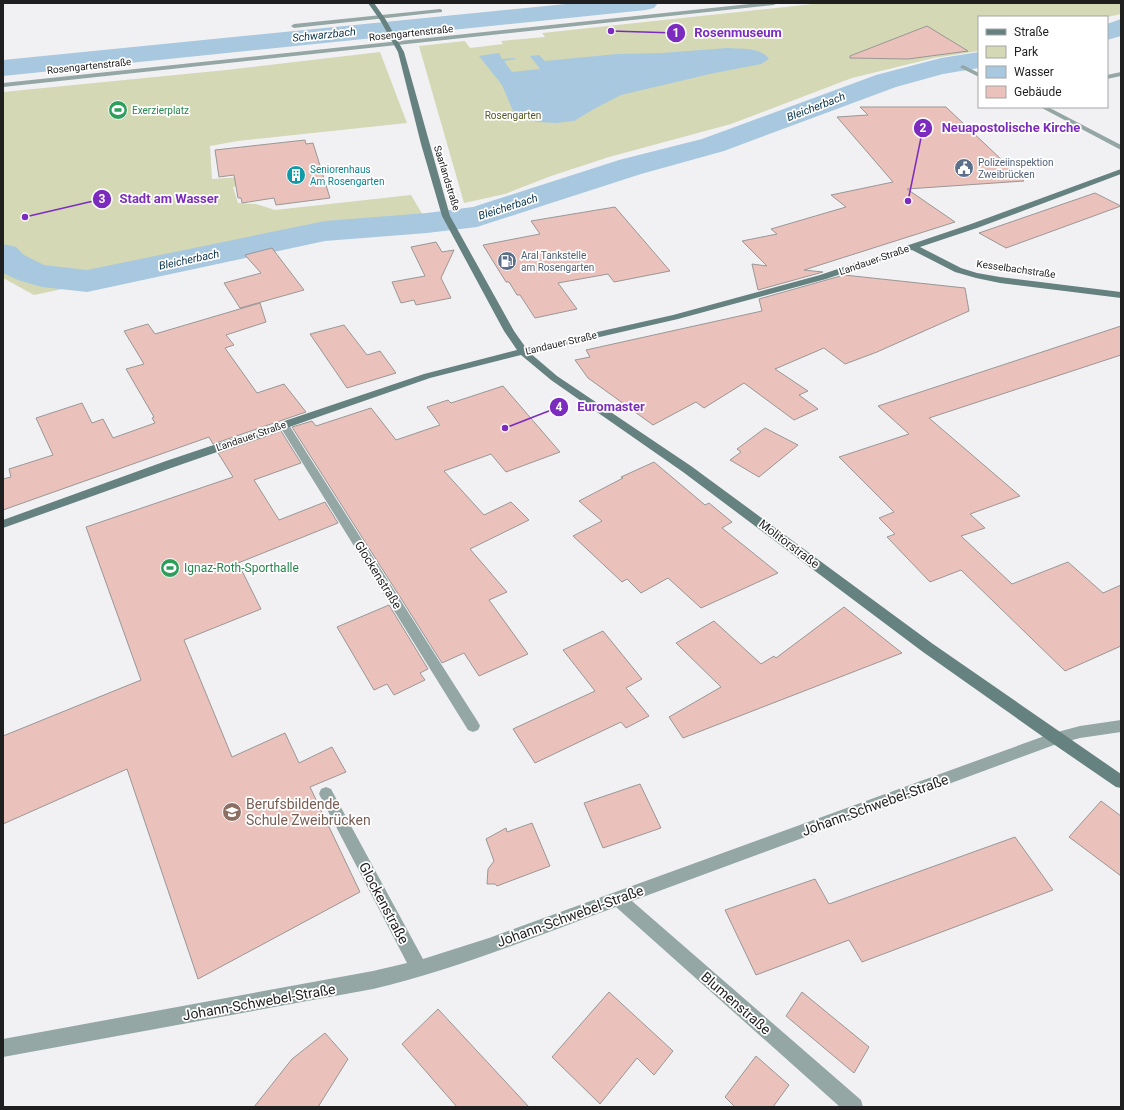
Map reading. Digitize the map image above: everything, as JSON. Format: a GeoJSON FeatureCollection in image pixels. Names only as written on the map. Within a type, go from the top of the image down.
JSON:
{"type":"FeatureCollection","features":[{"type":"Feature","properties":{"kind":"main road","name":"Saarlandstraße"},"geometry":{"type":"LineString","coordinates":[[371,3],[393,36],[405,64],[425,144],[446,216],[509,331],[524,351]]}},
{"type":"Feature","properties":{"kind":"main road","name":"Landauer Straße"},"geometry":{"type":"LineString","coordinates":[[3,524],[170,464],[427,376],[524,351],[748,298],[823,277],[913,247],[1121,172]]}},
{"type":"Feature","properties":{"kind":"main road","name":"Kesselbachstraße"},"geometry":{"type":"LineString","coordinates":[[913,247],[952,267],[976,275],[1000,280],[1121,295]]}},
{"type":"Feature","properties":{"kind":"main road","name":"Molitorstraße"},"geometry":{"type":"LineString","coordinates":[[524,351],[536,364],[554,378],[688,469],[928,648],[1054,738],[1121,782]]}},
{"type":"Feature","properties":{"kind":"street","name":"Rosengartenstraße"},"geometry":{"type":"LineString","coordinates":[[3,84],[397,44],[774,3]]}},
{"type":"Feature","properties":{"kind":"street"},"geometry":{"type":"LineString","coordinates":[[294,26],[382,19],[440,11]]}},
{"type":"Feature","properties":{"kind":"street"},"geometry":{"type":"LineString","coordinates":[[963,66],[978,74]]}},
{"type":"Feature","properties":{"kind":"street"},"geometry":{"type":"LineString","coordinates":[[1108,77],[1121,74]]}},
{"type":"Feature","properties":{"kind":"street"},"geometry":{"type":"LineString","coordinates":[[1045,108],[1121,148]]}},
{"type":"Feature","properties":{"kind":"street","name":"Glockenstraße"},"geometry":{"type":"LineString","coordinates":[[284,425],[473,726]]}},
{"type":"Feature","properties":{"kind":"street","name":"Johann-Schwebel-Straße"},"geometry":{"type":"LineString","coordinates":[[3,1048],[320,991],[419,969],[489,946],[1054,738],[1088,730],[1121,726]]}},
{"type":"Feature","properties":{"kind":"street","name":"Glockenstraße"},"geometry":{"type":"LineString","coordinates":[[326,794],[419,969]]}},
{"type":"Feature","properties":{"kind":"street","name":"Blumenstraße"},"geometry":{"type":"LineString","coordinates":[[618,899],[854,1107]]}},
{"type":"Feature","properties":{"kind":"green space","name":"Rosengarten"},"geometry":{"type":"Polygon","coordinates":[[[822,3],[1121,3],[1121,14],[1108,17],[978,16],[978,51],[934,58],[852,78],[731,124],[609,157],[551,176],[505,194],[464,203],[419,46],[465,41],[470,48],[503,44],[501,41],[545,37],[542,33],[822,3]]]}},
{"type":"Feature","properties":{"kind":"green space"},"geometry":{"type":"Polygon","coordinates":[[[380,52],[407,123],[238,141],[210,146],[212,179],[241,177],[242,185],[233,187],[238,203],[256,204],[275,210],[411,195],[430,227],[350,232],[294,240],[34,295],[3,278],[3,92],[226,70],[380,52]]]}},
{"type":"Feature","properties":{"kind":"water"},"geometry":{"type":"Polygon","coordinates":[[[727,48],[761,52],[769,59],[761,64],[710,74],[621,95],[574,121],[556,123],[538,122],[518,117],[513,111],[502,85],[479,56],[499,53],[502,59],[515,58],[516,59],[504,61],[512,72],[540,69],[530,56],[539,55],[545,61],[617,54],[662,53],[727,48]]]}},
{"type":"Feature","properties":{"kind":"building"},"geometry":{"type":"Polygon","coordinates":[[[927,26],[968,51],[908,59],[850,58],[850,56],[927,26]]]}},
{"type":"Feature","properties":{"kind":"building"},"geometry":{"type":"Polygon","coordinates":[[[860,107],[946,107],[1024,181],[907,189],[955,222],[804,270],[823,272],[758,290],[752,264],[767,266],[742,241],[777,234],[771,229],[846,207],[831,195],[893,182],[837,117],[868,115],[860,107]]]}},
{"type":"Feature","properties":{"kind":"building","name":"Seniorenhaus Am Rosengarten"},"geometry":{"type":"Polygon","coordinates":[[[305,140],[306,144],[313,143],[330,198],[276,205],[274,198],[242,203],[241,198],[238,198],[234,175],[219,177],[215,150],[305,140]]]}},
{"type":"Feature","properties":{"kind":"building"},"geometry":{"type":"Polygon","coordinates":[[[1095,193],[1121,206],[1006,248],[979,233],[1095,193]]]}},
{"type":"Feature","properties":{"kind":"building"},"geometry":{"type":"Polygon","coordinates":[[[615,207],[670,271],[614,282],[608,274],[558,283],[577,309],[535,318],[520,295],[517,295],[509,282],[506,282],[483,245],[540,234],[531,221],[615,207]]]}},
{"type":"Feature","properties":{"kind":"building"},"geometry":{"type":"Polygon","coordinates":[[[436,242],[442,252],[454,250],[441,278],[451,298],[416,305],[414,300],[401,303],[392,282],[425,276],[411,247],[436,242]]]}},
{"type":"Feature","properties":{"kind":"building"},"geometry":{"type":"Polygon","coordinates":[[[272,248],[304,290],[240,308],[224,283],[261,273],[245,255],[272,248]]]}},
{"type":"Feature","properties":{"kind":"building"},"geometry":{"type":"Polygon","coordinates":[[[844,275],[965,288],[969,311],[877,352],[845,364],[824,348],[775,369],[808,391],[799,395],[818,409],[794,420],[744,383],[704,408],[696,402],[653,425],[588,378],[575,360],[590,357],[586,350],[762,311],[759,299],[844,275]]]}},
{"type":"Feature","properties":{"kind":"building"},"geometry":{"type":"Polygon","coordinates":[[[260,303],[266,322],[226,335],[234,345],[225,348],[257,393],[284,384],[306,412],[213,444],[209,437],[3,510],[3,479],[11,477],[9,469],[53,455],[36,418],[82,403],[92,423],[103,419],[113,438],[155,423],[152,418],[154,417],[126,369],[144,364],[124,331],[148,324],[155,334],[260,303]]]}},
{"type":"Feature","properties":{"kind":"building"},"geometry":{"type":"Polygon","coordinates":[[[344,325],[367,355],[380,351],[396,373],[347,388],[310,334],[344,325]]]}},
{"type":"Feature","properties":{"kind":"building"},"geometry":{"type":"Polygon","coordinates":[[[1121,326],[1121,355],[929,418],[1020,496],[970,514],[985,528],[961,536],[1012,584],[1068,562],[1103,593],[1121,585],[1121,646],[1065,671],[961,570],[930,582],[887,537],[895,534],[879,518],[894,512],[839,457],[909,434],[878,406],[1121,326]]]}},
{"type":"Feature","properties":{"kind":"building"},"geometry":{"type":"Polygon","coordinates":[[[503,386],[560,452],[506,472],[491,454],[444,471],[484,515],[511,502],[529,520],[470,549],[507,592],[489,600],[528,654],[479,676],[464,653],[442,663],[292,427],[312,421],[316,426],[371,408],[396,440],[440,425],[427,407],[448,400],[451,403],[503,386]]]}},
{"type":"Feature","properties":{"kind":"building"},"geometry":{"type":"Polygon","coordinates":[[[765,428],[798,445],[759,477],[730,460],[741,452],[737,449],[765,428]]]}},
{"type":"Feature","properties":{"kind":"building","name":"Berufsbildende Schule Zweibrücken"},"geometry":{"type":"Polygon","coordinates":[[[281,431],[301,463],[254,480],[279,520],[325,502],[338,523],[238,563],[261,609],[184,640],[232,757],[285,733],[299,763],[332,747],[346,772],[310,787],[360,892],[198,979],[127,769],[3,824],[3,736],[141,680],[86,527],[233,477],[218,453],[281,431]]]}},
{"type":"Feature","properties":{"kind":"building"},"geometry":{"type":"Polygon","coordinates":[[[654,462],[705,505],[709,503],[732,522],[722,528],[778,573],[701,608],[668,578],[641,593],[627,579],[622,582],[573,536],[602,521],[579,501],[623,478],[621,477],[654,462]]]}},
{"type":"Feature","properties":{"kind":"building"},"geometry":{"type":"Polygon","coordinates":[[[389,605],[428,669],[420,673],[425,680],[394,695],[387,684],[374,690],[337,627],[389,605]]]}},
{"type":"Feature","properties":{"kind":"building"},"geometry":{"type":"Polygon","coordinates":[[[844,607],[902,653],[683,738],[669,717],[721,687],[676,643],[714,621],[761,664],[774,656],[776,658],[844,607]]]}},
{"type":"Feature","properties":{"kind":"building"},"geometry":{"type":"Polygon","coordinates":[[[603,631],[642,679],[626,688],[649,716],[626,728],[621,722],[535,763],[513,729],[595,691],[563,650],[603,631]]]}},
{"type":"Feature","properties":{"kind":"building"},"geometry":{"type":"Polygon","coordinates":[[[640,784],[661,828],[603,848],[584,803],[640,784]]]}},
{"type":"Feature","properties":{"kind":"building"},"geometry":{"type":"Polygon","coordinates":[[[1101,801],[1121,816],[1121,876],[1069,837],[1101,801]]]}},
{"type":"Feature","properties":{"kind":"building"},"geometry":{"type":"Polygon","coordinates":[[[532,823],[550,866],[497,886],[495,884],[487,884],[488,869],[494,861],[486,839],[506,828],[507,832],[532,823]]]}},
{"type":"Feature","properties":{"kind":"building"},"geometry":{"type":"Polygon","coordinates":[[[1015,837],[1053,890],[862,962],[849,940],[756,975],[725,910],[815,879],[829,904],[1015,837]]]}},
{"type":"Feature","properties":{"kind":"building"},"geometry":{"type":"Polygon","coordinates":[[[609,992],[673,1051],[654,1075],[637,1058],[600,1104],[552,1057],[609,992]]]}},
{"type":"Feature","properties":{"kind":"building"},"geometry":{"type":"Polygon","coordinates":[[[802,992],[869,1047],[854,1073],[786,1016],[802,992]]]}},
{"type":"Feature","properties":{"kind":"building"},"geometry":{"type":"Polygon","coordinates":[[[438,1009],[529,1107],[457,1107],[402,1044],[438,1009]]]}},
{"type":"Feature","properties":{"kind":"building"},"geometry":{"type":"Polygon","coordinates":[[[325,1033],[348,1059],[318,1107],[254,1107],[292,1059],[325,1033]]]}},
{"type":"Feature","properties":{"kind":"building"},"geometry":{"type":"Polygon","coordinates":[[[756,1056],[789,1085],[773,1107],[735,1107],[725,1097],[756,1056]]]}},
{"type":"Feature","properties":{"kind":"waterway","name":"Schwarzbach"},"geometry":{"type":"LineString","coordinates":[[3,68],[646,3]]}},
{"type":"Feature","properties":{"kind":"waterway","name":"Bleicherbach"},"geometry":{"type":"LineString","coordinates":[[1108,32],[1121,26]]}},
{"type":"Feature","properties":{"kind":"waterway","name":"Bleicherbach"},"geometry":{"type":"LineString","coordinates":[[3,255],[20,268],[31,273],[65,280],[87,281],[325,231],[427,223],[477,217],[630,167],[713,145],[886,81],[941,66],[978,60]]}},
{"type":"Feature","properties":{"kind":"place","name":"Rosenmuseum"},"geometry":{"type":"Point","coordinates":[611,31]}},
{"type":"Feature","properties":{"kind":"place","name":"Exerzierplatz"},"geometry":{"type":"Point","coordinates":[118,110]}},
{"type":"Feature","properties":{"kind":"place","name":"Polizeiinspektion Zweibrücken"},"geometry":{"type":"Point","coordinates":[964,168]}},
{"type":"Feature","properties":{"kind":"place","name":"Seniorenhaus Am Rosengarten"},"geometry":{"type":"Point","coordinates":[296,175]}},
{"type":"Feature","properties":{"kind":"place","name":"Neuapostolische Kirche"},"geometry":{"type":"Point","coordinates":[908,201]}},
{"type":"Feature","properties":{"kind":"place","name":"Stadt am Wasser"},"geometry":{"type":"Point","coordinates":[25,217]}},
{"type":"Feature","properties":{"kind":"place","name":"Aral Tankstelle am Rosengarten"},"geometry":{"type":"Point","coordinates":[507,261]}},
{"type":"Feature","properties":{"kind":"place","name":"Euromaster"},"geometry":{"type":"Point","coordinates":[505,428]}},
{"type":"Feature","properties":{"kind":"place","name":"Ignaz-Roth-Sporthalle"},"geometry":{"type":"Point","coordinates":[170,568]}},
{"type":"Feature","properties":{"kind":"place","name":"Berufsbildende Schule Zweibrücken"},"geometry":{"type":"Point","coordinates":[232,812]}}]}
